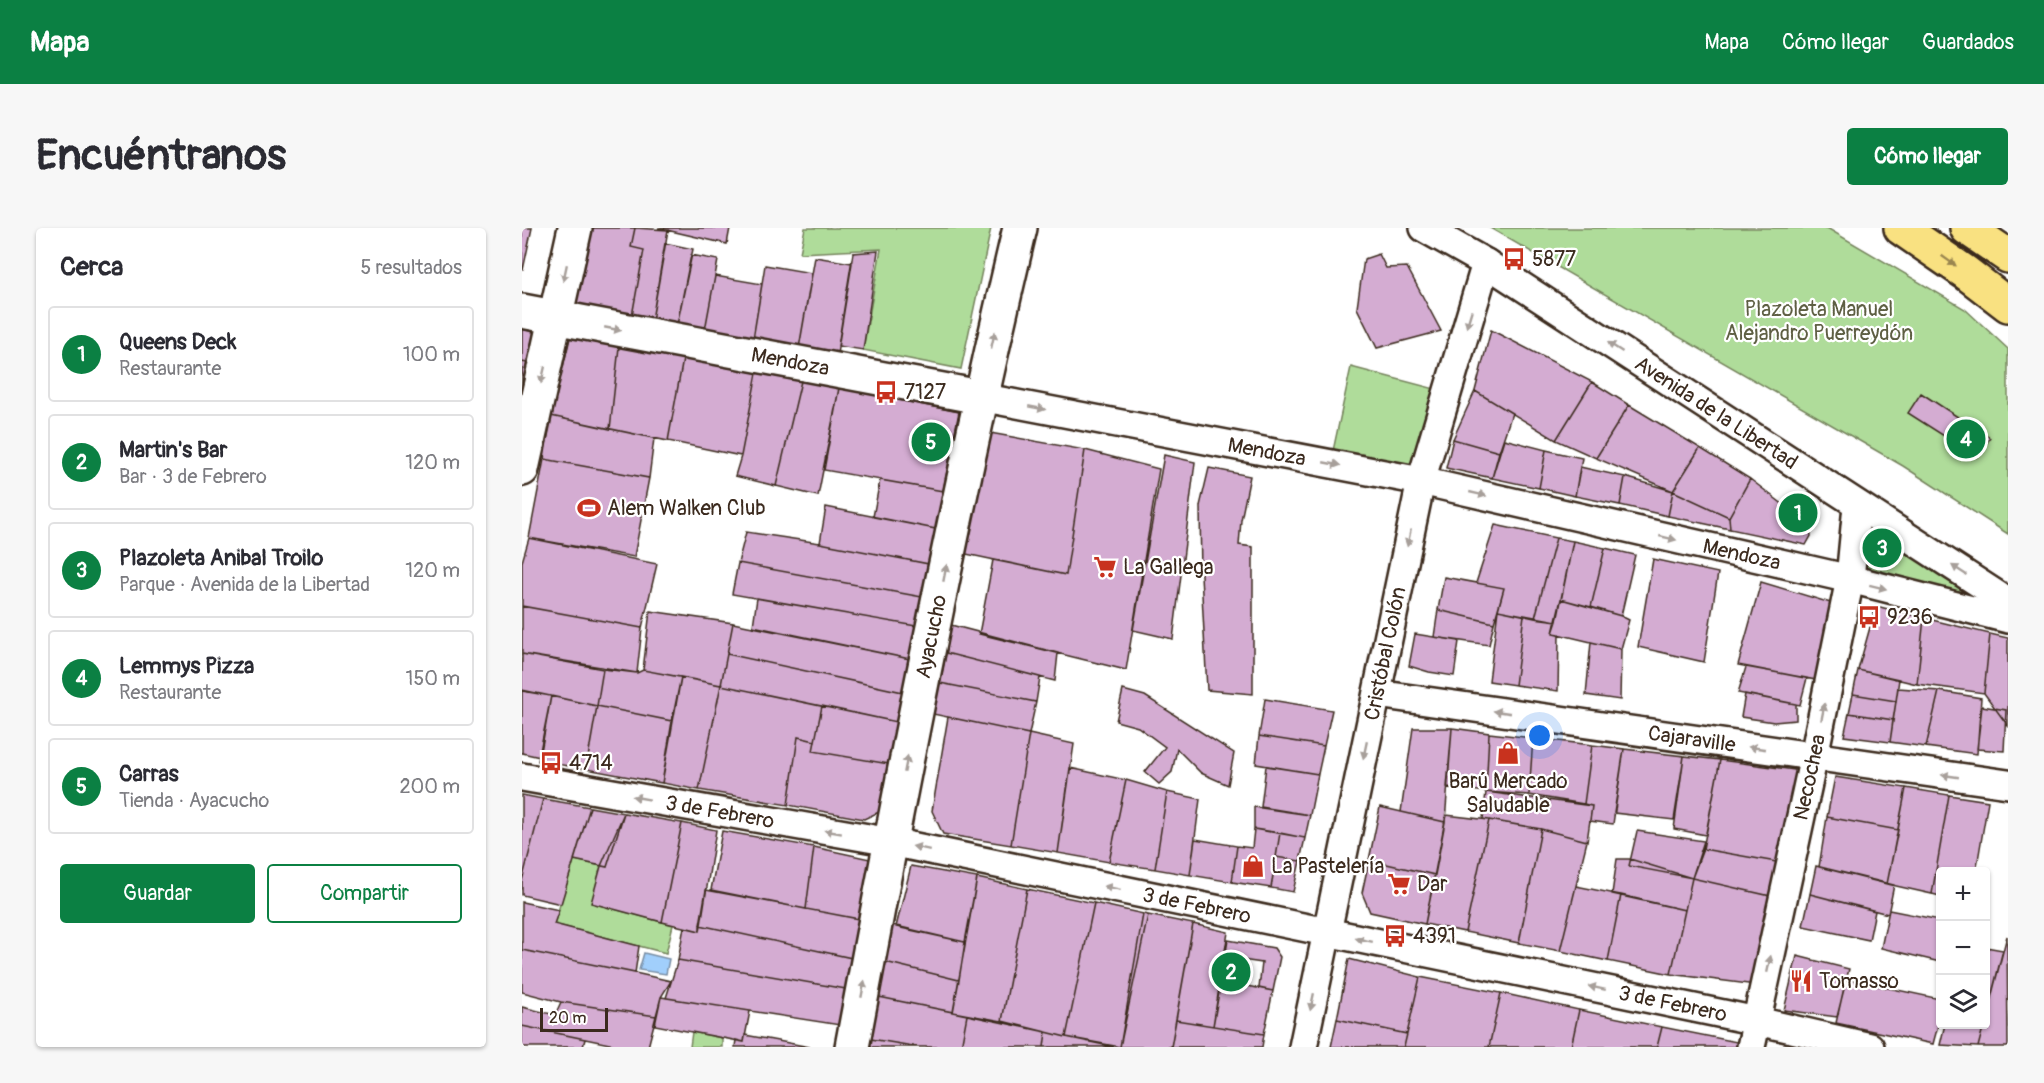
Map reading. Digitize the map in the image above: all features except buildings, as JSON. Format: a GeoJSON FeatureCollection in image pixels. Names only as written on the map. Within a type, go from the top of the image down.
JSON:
{"type":"FeatureCollection","features":[{"type":"Feature","properties":{"kind":"main road"},"geometry":{"type":"LineString","coordinates":[[522,469],[575,228]]}},
{"type":"Feature","properties":{"kind":"main road","name":"Ayacucho"},"geometry":{"type":"LineString","coordinates":[[852,1047],[980,397],[1020,228]]}},
{"type":"Feature","properties":{"kind":"main road"},"geometry":{"type":"LineString","coordinates":[[1901,228],[2008,305]]}},
{"type":"Feature","properties":{"kind":"main road"},"geometry":{"type":"LineString","coordinates":[[1967,228],[2008,256]]}},
{"type":"Feature","properties":{"kind":"main road","name":"Mendoza"},"geometry":{"type":"LineString","coordinates":[[522,311],[980,397]]}},
{"type":"Feature","properties":{"kind":"street","name":"Avenida de la Libertad"},"geometry":{"type":"LineString","coordinates":[[1424,228],[1486,263],[2008,602]]}},
{"type":"Feature","properties":{"kind":"street","name":"Cristóbal Colón"},"geometry":{"type":"LineString","coordinates":[[1303,1047],[1421,481],[1486,263]]}},
{"type":"Feature","properties":{"kind":"street","name":"Mendoza"},"geometry":{"type":"LineString","coordinates":[[980,397],[1421,481],[1850,579],[2008,619]]}},
{"type":"Feature","properties":{"kind":"street","name":"Necochea"},"geometry":{"type":"LineString","coordinates":[[1754,1034],[1815,756],[1850,579],[1857,506]]}},
{"type":"Feature","properties":{"kind":"street","name":"Cajaraville"},"geometry":{"type":"LineString","coordinates":[[1377,694],[2008,784]]}},
{"type":"Feature","properties":{"kind":"street","name":"3 de Febrero"},"geometry":{"type":"LineString","coordinates":[[522,777],[891,842],[1327,932],[1754,1034],[1870,1047]]}},
{"type":"Feature","properties":{"kind":"green space"},"geometry":{"type":"Polygon","coordinates":[[[805,228],[991,228],[961,369],[863,350],[881,249],[800,253],[805,228]]]}},
{"type":"Feature","properties":{"kind":"green space","name":"Plazoleta Manuel Alejandro Puerreydón"},"geometry":{"type":"Polygon","coordinates":[[[1490,228],[1827,228],[1965,309],[2008,349],[2008,534],[1903,466],[1490,228]]]}},
{"type":"Feature","properties":{"kind":"green space"},"geometry":{"type":"Polygon","coordinates":[[[1351,367],[1435,389],[1412,468],[1333,451],[1351,367]]]}},
{"type":"Feature","properties":{"kind":"green space"},"geometry":{"type":"Polygon","coordinates":[[[1865,528],[1869,528],[1962,585],[1965,592],[1960,594],[1859,568],[1865,528]]]}},
{"type":"Feature","properties":{"kind":"green space"},"geometry":{"type":"Polygon","coordinates":[[[574,860],[601,866],[592,903],[673,925],[666,953],[554,924],[574,860]]]}},
{"type":"Feature","properties":{"kind":"green space"},"geometry":{"type":"Polygon","coordinates":[[[692,1032],[722,1038],[722,1047],[690,1047],[692,1032]]]}},
{"type":"Feature","properties":{"kind":"water"},"geometry":{"type":"Polygon","coordinates":[[[644,953],[669,959],[666,974],[639,970],[644,953]]]}},
{"type":"Feature","properties":{"kind":"place","name":"5877"},"geometry":{"type":"Point","coordinates":[1514,259]}},
{"type":"Feature","properties":{"kind":"place","name":"7127"},"geometry":{"type":"Point","coordinates":[886,392]}},
{"type":"Feature","properties":{"kind":"place","name":"Lemmys Pizza"},"geometry":{"type":"Point","coordinates":[1966,439]}},
{"type":"Feature","properties":{"kind":"place","name":"Carras"},"geometry":{"type":"Point","coordinates":[931,442]}},
{"type":"Feature","properties":{"kind":"place","name":"Alem Walken Club"},"geometry":{"type":"Point","coordinates":[589,508]}},
{"type":"Feature","properties":{"kind":"place","name":"Queens Deck"},"geometry":{"type":"Point","coordinates":[1798,513]}},
{"type":"Feature","properties":{"kind":"place","name":"Plazoleta Anibal Troilo"},"geometry":{"type":"Point","coordinates":[1882,548]}},
{"type":"Feature","properties":{"kind":"place","name":"La Gallega"},"geometry":{"type":"Point","coordinates":[1105,567]}},
{"type":"Feature","properties":{"kind":"place","name":"9236"},"geometry":{"type":"Point","coordinates":[1869,617]}},
{"type":"Feature","properties":{"kind":"place","name":"Barú Mercado Saludable"},"geometry":{"type":"Point","coordinates":[1508,753]}},
{"type":"Feature","properties":{"kind":"place","name":"4714"},"geometry":{"type":"Point","coordinates":[551,763]}},
{"type":"Feature","properties":{"kind":"place","name":"La Pastelería"},"geometry":{"type":"Point","coordinates":[1253,866]}},
{"type":"Feature","properties":{"kind":"place","name":"Dar"},"geometry":{"type":"Point","coordinates":[1399,884]}},
{"type":"Feature","properties":{"kind":"place","name":"4391"},"geometry":{"type":"Point","coordinates":[1395,936]}},
{"type":"Feature","properties":{"kind":"place","name":"Martin's Bar"},"geometry":{"type":"Point","coordinates":[1231,972]}},
{"type":"Feature","properties":{"kind":"place","name":"Tomasso"},"geometry":{"type":"Point","coordinates":[1801,981]}}]}
